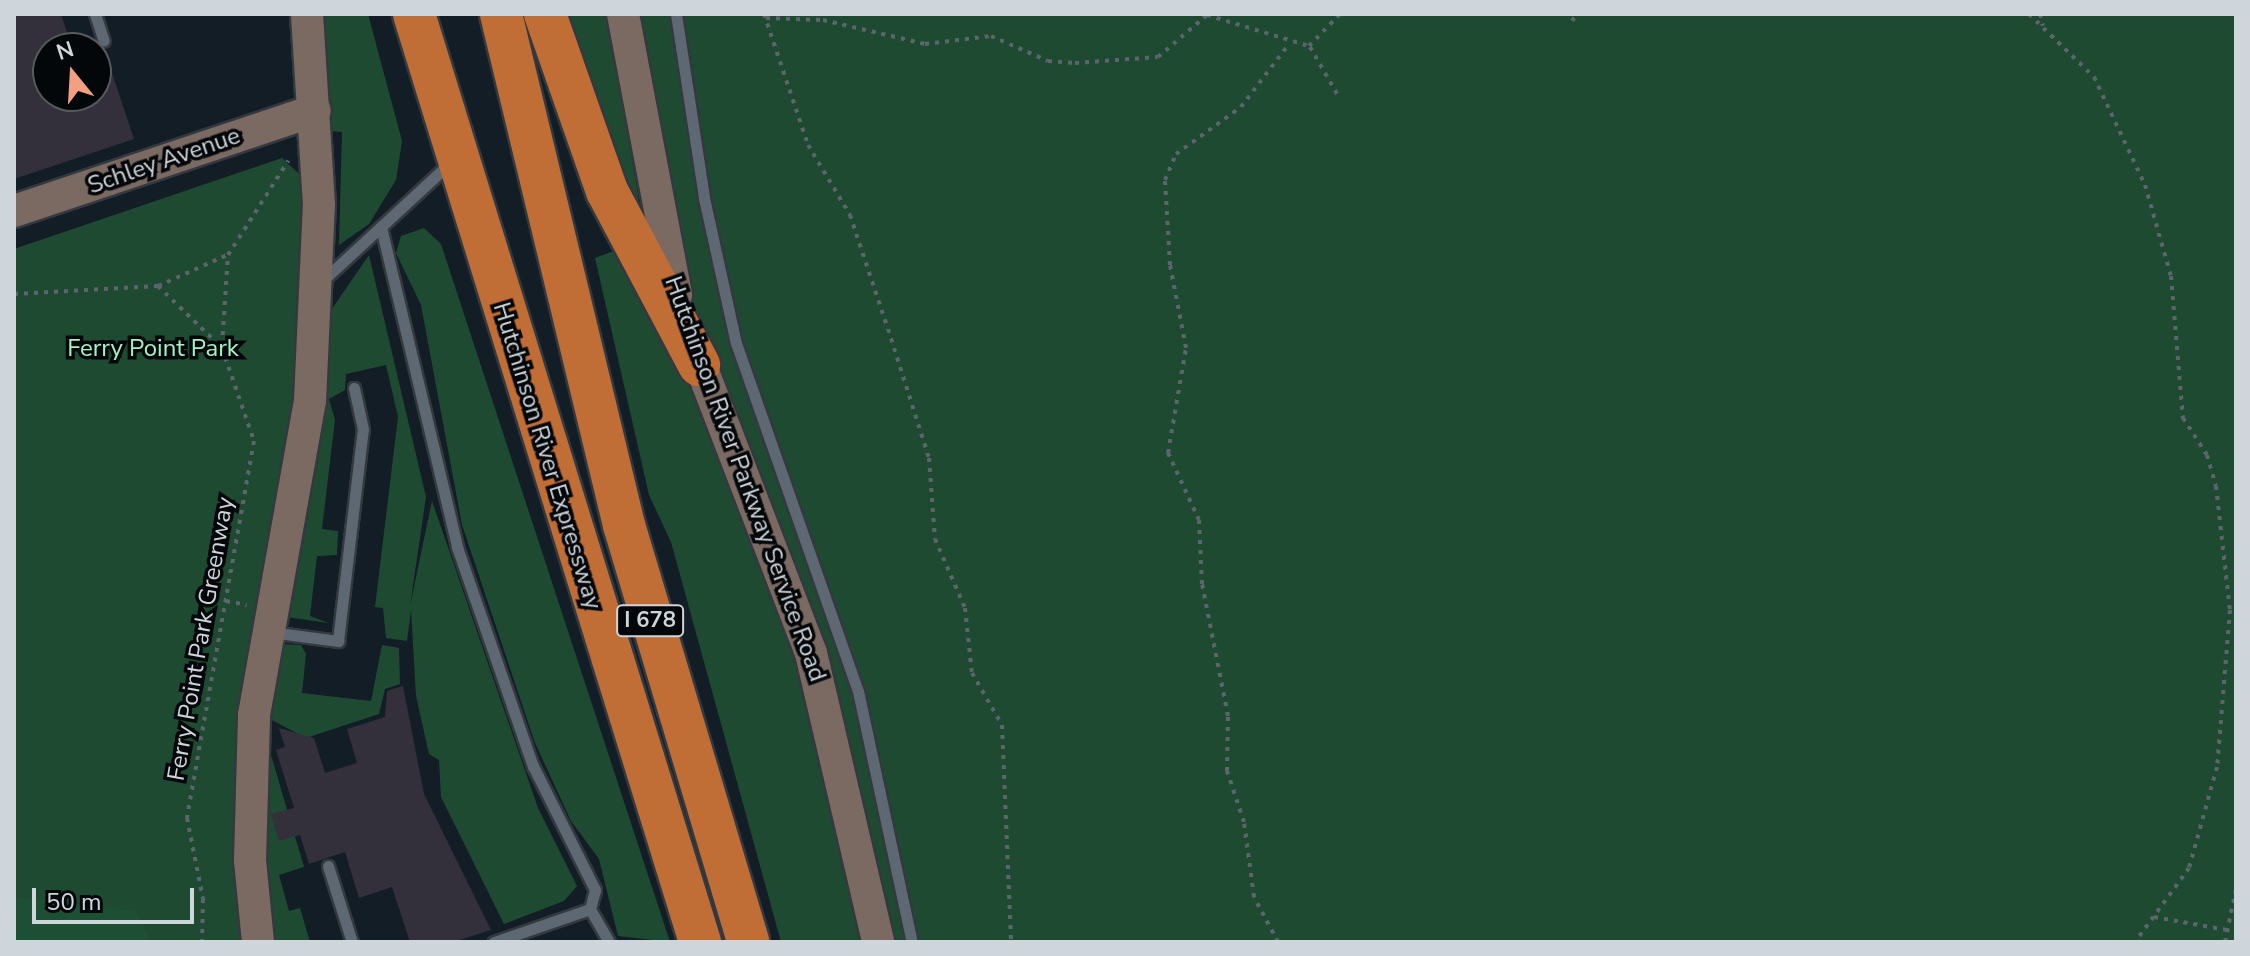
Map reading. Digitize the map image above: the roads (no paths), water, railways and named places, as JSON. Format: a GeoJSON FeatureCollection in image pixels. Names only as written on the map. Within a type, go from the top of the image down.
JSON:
{"type":"FeatureCollection","features":[{"type":"Feature","properties":{"kind":"highway","name":"Hutchinson River Expressway"},"geometry":{"type":"LineString","coordinates":[[414,14],[700,942]]}},
{"type":"Feature","properties":{"kind":"highway","name":"I 678"},"geometry":{"type":"LineString","coordinates":[[501,14],[624,525],[748,942]]}},
{"type":"Feature","properties":{"kind":"highway"},"geometry":{"type":"LineString","coordinates":[[545,14],[607,191],[699,365]]}},
{"type":"Feature","properties":{"kind":"street"},"geometry":{"type":"LineString","coordinates":[[258,942],[250,861],[254,715],[310,401],[316,287],[315,110],[307,14]]}},
{"type":"Feature","properties":{"kind":"street","name":"Hutchinson River Parkway Service Road"},"geometry":{"type":"LineString","coordinates":[[623,14],[662,245],[699,365],[811,653],[878,942]]}},
{"type":"Feature","properties":{"kind":"street","name":"Schley Avenue"},"geometry":{"type":"LineString","coordinates":[[14,211],[315,110]]}},
{"type":"Feature","properties":{"kind":"lane"},"geometry":{"type":"LineString","coordinates":[[676,14],[704,198],[736,343],[853,677],[912,942]]}},
{"type":"Feature","properties":{"kind":"lane"},"geometry":{"type":"LineString","coordinates":[[316,287],[456,158]]}},
{"type":"Feature","properties":{"kind":"lane"},"geometry":{"type":"LineString","coordinates":[[381,227],[433,429],[447,514],[533,766],[594,883],[590,909],[609,942]]}},
{"type":"Feature","properties":{"kind":"lane"},"geometry":{"type":"LineString","coordinates":[[269,632],[338,641],[363,429],[354,388]]}},
{"type":"Feature","properties":{"kind":"lane"},"geometry":{"type":"LineString","coordinates":[[328,866],[352,942]]}},
{"type":"Feature","properties":{"kind":"lane"},"geometry":{"type":"LineString","coordinates":[[494,942],[590,909]]}},
{"type":"Feature","properties":{"kind":"park label","name":"Ferry Point Park"},"geometry":{"type":"Point","coordinates":[153,349]}}]}
